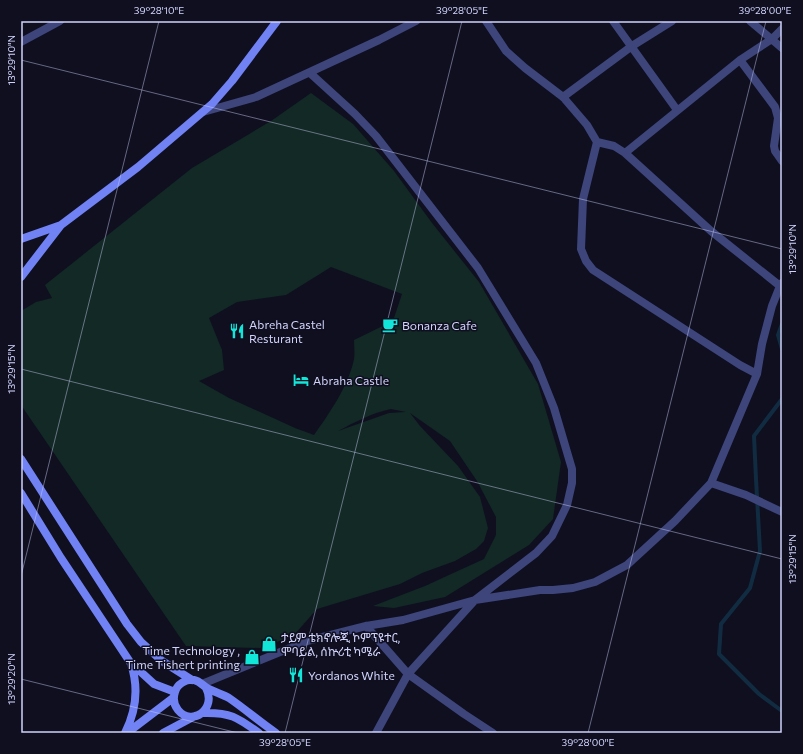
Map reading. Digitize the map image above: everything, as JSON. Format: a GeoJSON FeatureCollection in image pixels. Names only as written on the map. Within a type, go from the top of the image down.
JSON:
{"type":"FeatureCollection","features":[{"type":"Feature","properties":{"kind":"main road"},"geometry":{"type":"LineString","coordinates":[[21,277],[62,225],[138,167],[203,112],[232,81],[277,21]]}},
{"type":"Feature","properties":{"kind":"main road"},"geometry":{"type":"LineString","coordinates":[[21,239],[62,225]]}},
{"type":"Feature","properties":{"kind":"main road"},"geometry":{"type":"LineString","coordinates":[[21,459],[127,624],[141,642],[162,661],[192,680],[230,699],[276,733]]}},
{"type":"Feature","properties":{"kind":"main road"},"geometry":{"type":"LineString","coordinates":[[21,492],[61,558],[130,662],[154,684],[174,695]]}},
{"type":"Feature","properties":{"kind":"main road"},"geometry":{"type":"LineString","coordinates":[[126,733],[132,718],[135,701],[136,683],[130,662]]}},
{"type":"Feature","properties":{"kind":"main road"},"geometry":{"type":"LineString","coordinates":[[126,733],[174,695],[181,683],[192,680]]}},
{"type":"Feature","properties":{"kind":"main road"},"geometry":{"type":"LineString","coordinates":[[162,733],[199,714],[209,704],[210,698],[204,686]]}},
{"type":"Feature","properties":{"kind":"main road"},"geometry":{"type":"LineString","coordinates":[[174,695],[175,705],[183,714],[190,716],[223,713],[243,721],[259,733]]}},
{"type":"Feature","properties":{"kind":"street"},"geometry":{"type":"LineString","coordinates":[[21,42],[60,21]]}},
{"type":"Feature","properties":{"kind":"street"},"geometry":{"type":"LineString","coordinates":[[203,112],[256,97],[310,73],[416,21]]}},
{"type":"Feature","properties":{"kind":"street"},"geometry":{"type":"LineString","coordinates":[[486,21],[506,51],[525,68],[563,97],[587,125],[597,142],[583,199],[581,249],[586,261],[593,270],[740,365],[757,374]]}},
{"type":"Feature","properties":{"kind":"street"},"geometry":{"type":"LineString","coordinates":[[613,21],[677,110]]}},
{"type":"Feature","properties":{"kind":"street"},"geometry":{"type":"LineString","coordinates":[[563,97],[632,46],[672,21]]}},
{"type":"Feature","properties":{"kind":"street"},"geometry":{"type":"LineString","coordinates":[[750,21],[782,48]]}},
{"type":"Feature","properties":{"kind":"street"},"geometry":{"type":"LineString","coordinates":[[625,153],[740,60],[772,39],[782,29]]}},
{"type":"Feature","properties":{"kind":"street"},"geometry":{"type":"LineString","coordinates":[[740,60],[775,107],[778,118],[774,146],[775,151],[782,161]]}},
{"type":"Feature","properties":{"kind":"street"},"geometry":{"type":"LineString","coordinates":[[310,73],[355,114],[376,136],[478,268],[536,363],[554,408],[572,469],[572,483],[567,505],[552,536],[536,553],[475,600],[408,674],[376,733]]}},
{"type":"Feature","properties":{"kind":"street"},"geometry":{"type":"LineString","coordinates":[[204,686],[307,641],[366,626],[403,620],[475,600],[540,590],[574,588],[595,582],[627,564],[675,521],[711,483],[757,374],[762,344],[772,306],[781,284],[711,231],[625,153],[614,146],[597,142]]}},
{"type":"Feature","properties":{"kind":"street"},"geometry":{"type":"LineString","coordinates":[[711,483],[730,489],[780,511]]}},
{"type":"Feature","properties":{"kind":"street"},"geometry":{"type":"LineString","coordinates":[[366,626],[408,674],[493,733]]}},
{"type":"Feature","properties":{"kind":"green space"},"geometry":{"type":"Polygon","coordinates":[[[311,93],[353,124],[394,171],[432,223],[479,282],[538,384],[561,462],[553,519],[529,545],[445,597],[394,608],[373,606],[425,586],[484,559],[496,535],[496,517],[477,481],[450,441],[410,413],[420,426],[458,466],[480,497],[488,528],[484,541],[476,549],[455,561],[422,573],[400,584],[317,609],[293,636],[260,648],[186,646],[21,405],[21,311],[36,302],[52,298],[45,285],[192,168],[271,121],[311,93]],[[331,267],[286,295],[237,302],[209,318],[222,350],[224,370],[199,381],[229,398],[314,435],[332,409],[348,379],[354,359],[354,340],[393,321],[402,294],[331,267]],[[391,409],[370,415],[338,431],[389,413],[406,412],[391,409]]]}},
{"type":"Feature","properties":{"kind":"waterway"},"geometry":{"type":"LineString","coordinates":[[782,324],[778,335],[782,349]]}},
{"type":"Feature","properties":{"kind":"waterway"},"geometry":{"type":"LineString","coordinates":[[782,399],[754,436],[760,551],[750,588],[721,624],[719,654],[759,694],[782,711]]}},
{"type":"Feature","properties":{"kind":"place","name":"Bonanza Cafe"},"geometry":{"type":"Point","coordinates":[390,325]}},
{"type":"Feature","properties":{"kind":"place","name":"Abreha Castel Resturant"},"geometry":{"type":"Point","coordinates":[237,331]}},
{"type":"Feature","properties":{"kind":"place","name":"Abraha Castle"},"geometry":{"type":"Point","coordinates":[301,380]}},
{"type":"Feature","properties":{"kind":"place","name":"ታይም ቴክኖሎጂ ኮምፕዩተር, ሞባይል, ሰኵሪቲ ካሜራ"},"geometry":{"type":"Point","coordinates":[269,644]}},
{"type":"Feature","properties":{"kind":"place","name":"Time Technology , Time Tishert printing"},"geometry":{"type":"Point","coordinates":[252,657]}},
{"type":"Feature","properties":{"kind":"place","name":"Yordanos White"},"geometry":{"type":"Point","coordinates":[296,675]}}]}
